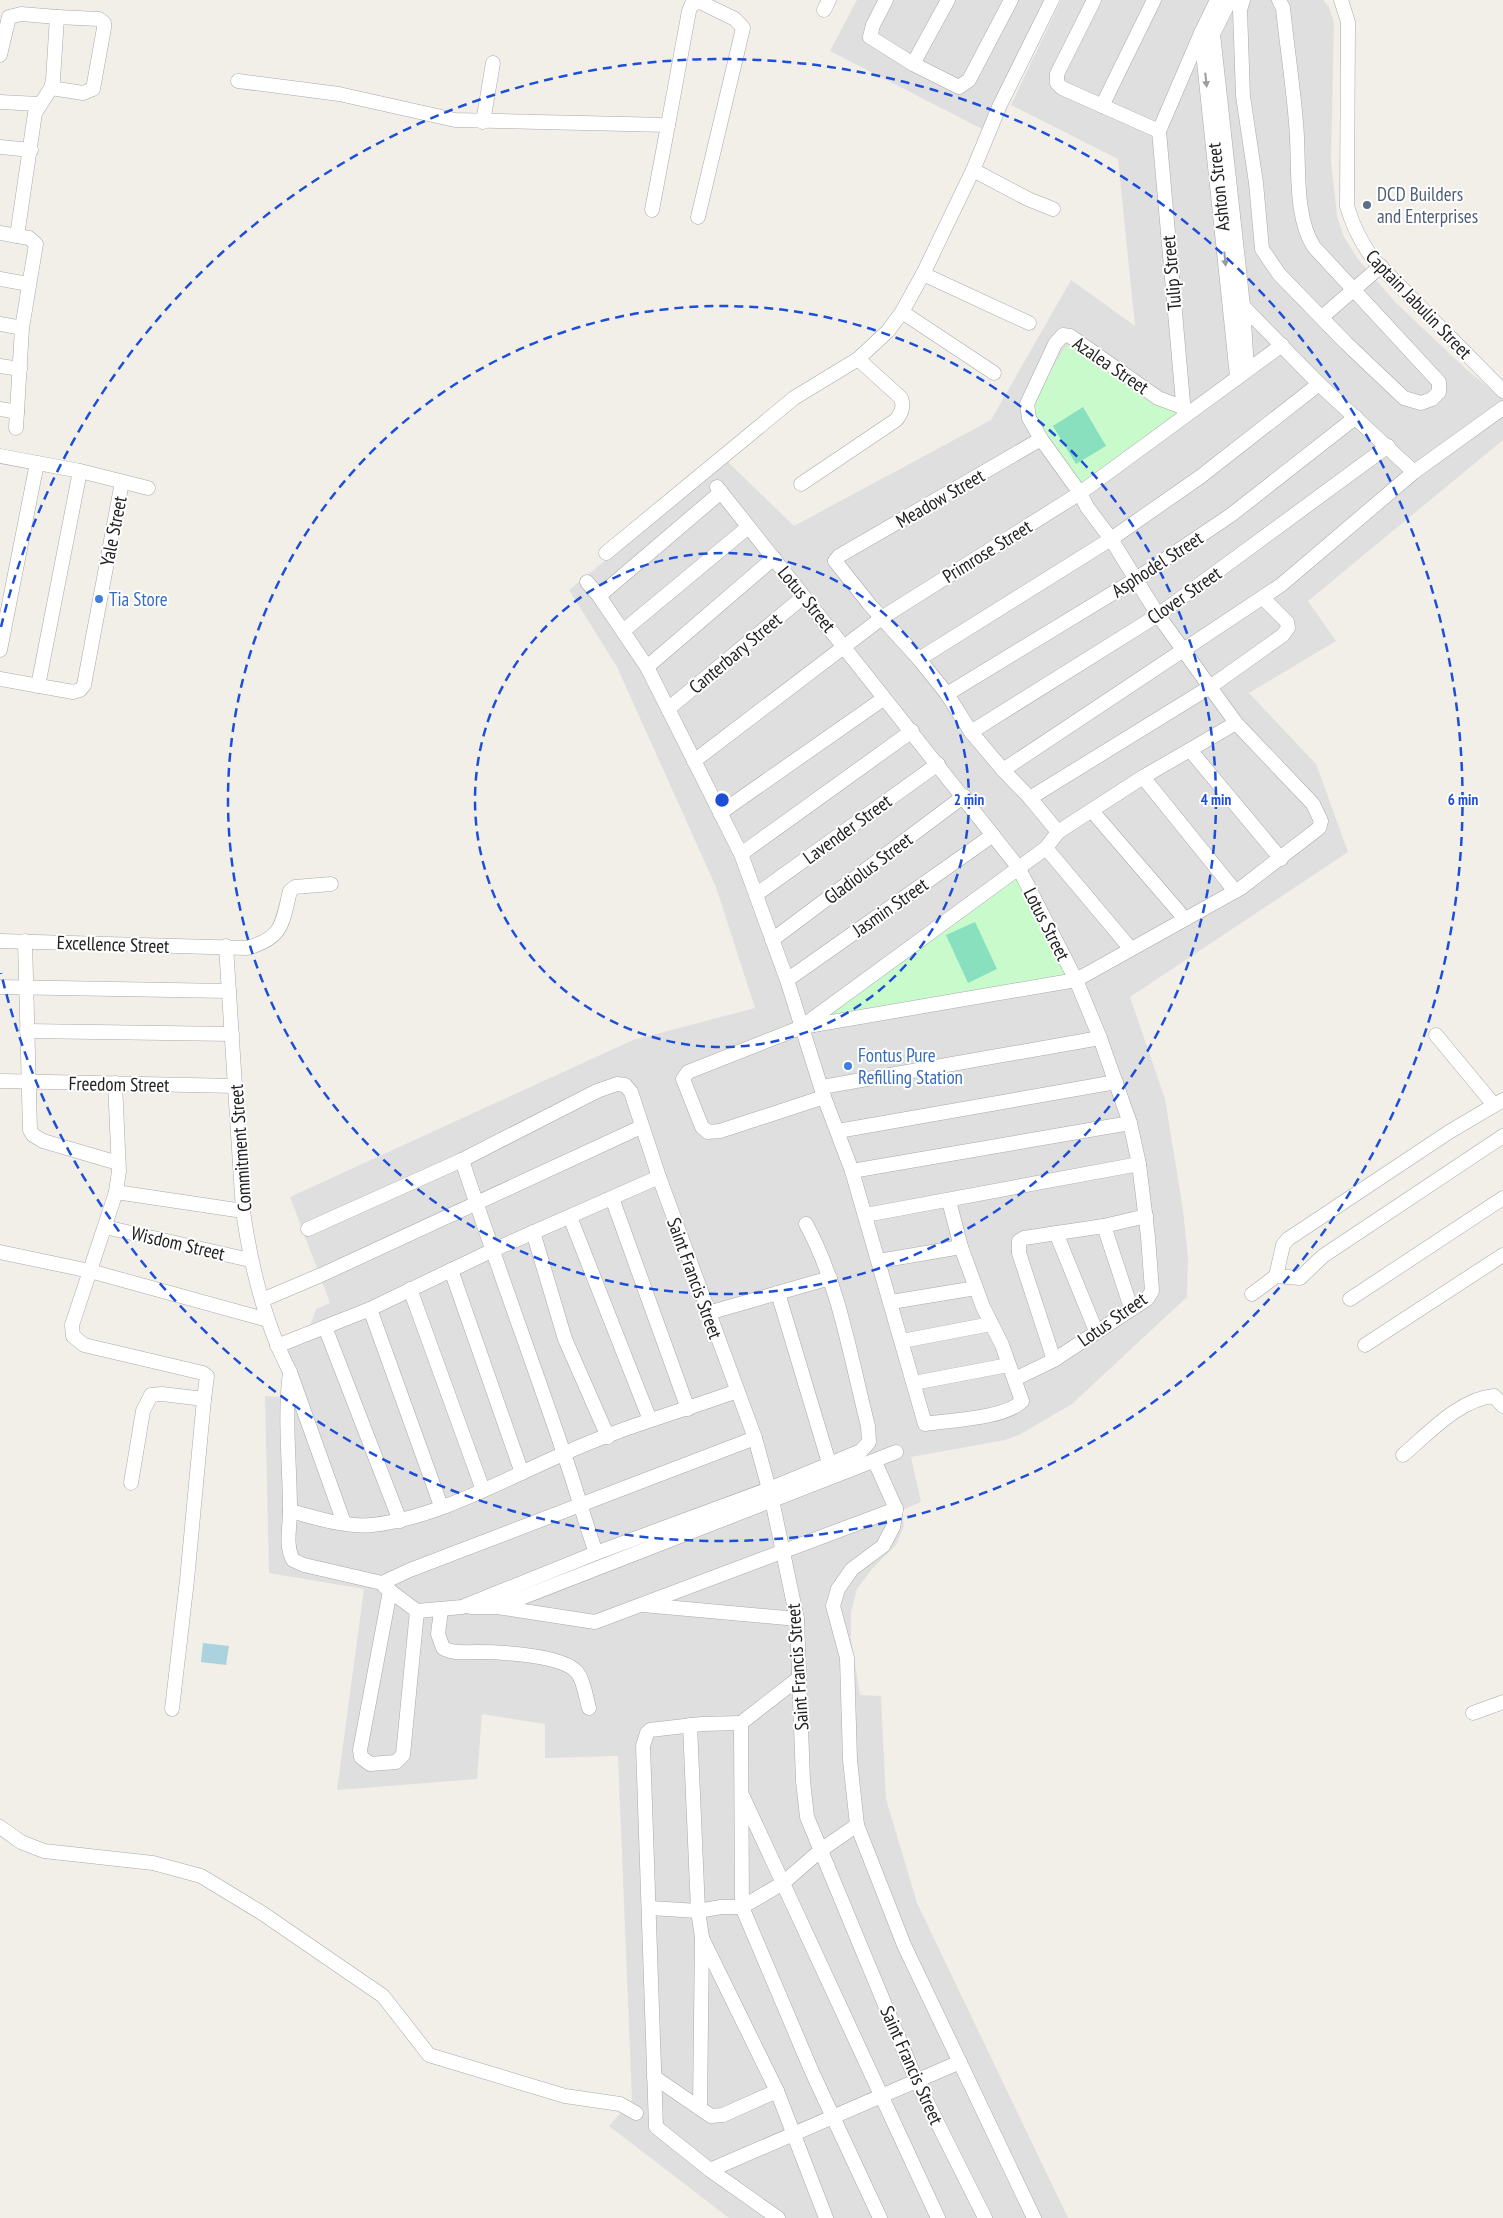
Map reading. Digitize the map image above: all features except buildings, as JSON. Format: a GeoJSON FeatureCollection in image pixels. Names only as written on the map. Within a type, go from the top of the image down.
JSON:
{"type":"FeatureCollection","features":[{"type":"Feature","properties":{"kind":"street"},"geometry":{"type":"LineString","coordinates":[[886,0],[873,25],[870,37],[879,45],[953,85],[965,85],[1011,0]]}},
{"type":"Feature","properties":{"kind":"street"},"geometry":{"type":"LineString","coordinates":[[914,64],[948,0]]}},
{"type":"Feature","properties":{"kind":"street"},"geometry":{"type":"LineString","coordinates":[[606,553],[794,398],[858,359],[888,331],[902,312],[923,274],[1000,105],[1052,0]]}},
{"type":"Feature","properties":{"kind":"street"},"geometry":{"type":"LineString","coordinates":[[1094,0],[1056,79],[1062,88],[1159,131],[1207,34],[1230,0]]}},
{"type":"Feature","properties":{"kind":"street"},"geometry":{"type":"LineString","coordinates":[[1102,106],[1154,0]]}},
{"type":"Feature","properties":{"kind":"street"},"geometry":{"type":"LineString","coordinates":[[1207,34],[1217,0]]}},
{"type":"Feature","properties":{"kind":"street"},"geometry":{"type":"LineString","coordinates":[[1243,0],[1240,10],[1243,96],[1256,184],[1262,249],[1280,274],[1346,343],[1404,398],[1422,403],[1432,399],[1440,392],[1439,382],[1352,290],[1306,236],[1300,198],[1297,124],[1283,8],[1279,0]]}},
{"type":"Feature","properties":{"kind":"street","name":"Captain Jabulin Street"},"geometry":{"type":"LineString","coordinates":[[1341,0],[1348,22],[1347,206],[1360,242],[1503,391]]}},
{"type":"Feature","properties":{"kind":"street"},"geometry":{"type":"LineString","coordinates":[[652,210],[690,2],[713,3],[735,19],[743,28],[698,217]]}},
{"type":"Feature","properties":{"kind":"street"},"geometry":{"type":"LineString","coordinates":[[0,55],[10,17],[21,14],[99,19],[104,23],[104,28],[93,89],[83,93],[51,88]]}},
{"type":"Feature","properties":{"kind":"street"},"geometry":{"type":"LineString","coordinates":[[17,236],[35,113],[51,88],[57,17]]}},
{"type":"Feature","properties":{"kind":"street","name":"Ashton Street"},"geometry":{"type":"LineString","coordinates":[[1207,34],[1229,297],[1242,373]]}},
{"type":"Feature","properties":{"kind":"street","name":"Ashton Street"},"geometry":{"type":"LineString","coordinates":[[1207,34],[1243,306],[1242,373]]}},
{"type":"Feature","properties":{"kind":"street"},"geometry":{"type":"LineString","coordinates":[[483,122],[493,64]]}},
{"type":"Feature","properties":{"kind":"street"},"geometry":{"type":"LineString","coordinates":[[238,81],[339,94],[455,120],[668,125]]}},
{"type":"Feature","properties":{"kind":"street"},"geometry":{"type":"LineString","coordinates":[[0,102],[39,104]]}},
{"type":"Feature","properties":{"kind":"street","name":"Tulip Street"},"geometry":{"type":"LineString","coordinates":[[1159,131],[1183,411]]}},
{"type":"Feature","properties":{"kind":"street"},"geometry":{"type":"LineString","coordinates":[[0,146],[31,150]]}},
{"type":"Feature","properties":{"kind":"street"},"geometry":{"type":"LineString","coordinates":[[972,170],[1028,200],[1053,209]]}},
{"type":"Feature","properties":{"kind":"street"},"geometry":{"type":"LineString","coordinates":[[0,233],[29,238],[36,244],[22,328],[16,428]]}},
{"type":"Feature","properties":{"kind":"street"},"geometry":{"type":"LineString","coordinates":[[1322,316],[1381,266]]}},
{"type":"Feature","properties":{"kind":"street"},"geometry":{"type":"LineString","coordinates":[[923,274],[1028,323]]}},
{"type":"Feature","properties":{"kind":"street"},"geometry":{"type":"LineString","coordinates":[[0,279],[28,284]]}},
{"type":"Feature","properties":{"kind":"street"},"geometry":{"type":"LineString","coordinates":[[1229,297],[1243,306],[1319,384],[1414,472]]}},
{"type":"Feature","properties":{"kind":"street"},"geometry":{"type":"LineString","coordinates":[[902,312],[994,373]]}},
{"type":"Feature","properties":{"kind":"street"},"geometry":{"type":"LineString","coordinates":[[0,324],[22,328]]}},
{"type":"Feature","properties":{"kind":"street","name":"Azalea Street"},"geometry":{"type":"LineString","coordinates":[[1041,439],[1029,418],[1027,404],[1055,344],[1063,335],[1070,336],[1158,398],[1183,411]]}},
{"type":"Feature","properties":{"kind":"street","name":"Primrose Street"},"geometry":{"type":"LineString","coordinates":[[694,760],[883,617],[1080,493],[1183,411],[1282,345]]}},
{"type":"Feature","properties":{"kind":"street"},"geometry":{"type":"LineString","coordinates":[[801,484],[896,420],[900,414],[903,404],[901,398],[858,359]]}},
{"type":"Feature","properties":{"kind":"street"},"geometry":{"type":"LineString","coordinates":[[0,366],[20,369]]}},
{"type":"Feature","properties":{"kind":"street"},"geometry":{"type":"LineString","coordinates":[[919,658],[1111,540],[1200,478],[1319,384]]}},
{"type":"Feature","properties":{"kind":"street"},"geometry":{"type":"LineString","coordinates":[[1003,770],[1263,598],[1414,472],[1503,408]]}},
{"type":"Feature","properties":{"kind":"street"},"geometry":{"type":"LineString","coordinates":[[0,410],[17,412]]}},
{"type":"Feature","properties":{"kind":"street","name":"Asphodel Street"},"geometry":{"type":"LineString","coordinates":[[947,694],[1136,579],[1231,515],[1356,417]]}},
{"type":"Feature","properties":{"kind":"street"},"geometry":{"type":"LineString","coordinates":[[1041,439],[1080,493],[1087,508],[1111,540],[1183,652],[1236,723],[1319,813],[1321,821],[1319,828],[1281,859],[1234,891],[1076,980],[802,1027],[688,1072],[683,1079],[702,1127],[708,1132],[720,1131],[823,1092],[1100,1038]]}},
{"type":"Feature","properties":{"kind":"street","name":"Meadow Street"},"geometry":{"type":"LineString","coordinates":[[883,617],[836,565],[835,558],[1041,439]]}},
{"type":"Feature","properties":{"kind":"street","name":"Clover Street"},"geometry":{"type":"LineString","coordinates":[[972,732],[1158,615],[1388,446]]}},
{"type":"Feature","properties":{"kind":"street"},"geometry":{"type":"LineString","coordinates":[[0,456],[80,471],[148,488]]}},
{"type":"Feature","properties":{"kind":"street"},"geometry":{"type":"LineString","coordinates":[[0,650],[2,632],[37,463]]}},
{"type":"Feature","properties":{"kind":"street"},"geometry":{"type":"LineString","coordinates":[[0,679],[38,686],[80,471]]}},
{"type":"Feature","properties":{"kind":"street","name":"Yale Street"},"geometry":{"type":"LineString","coordinates":[[38,686],[73,692],[80,690],[84,685],[122,482]]}},
{"type":"Feature","properties":{"kind":"street","name":"Lotus Street"},"geometry":{"type":"LineString","coordinates":[[599,596],[719,490],[747,528],[774,558],[803,597],[845,646],[883,698],[912,730],[1018,867],[1076,980],[1100,1038],[1130,1122],[1139,1164],[1146,1216],[1152,1291],[1147,1299],[1054,1360],[1016,1379]]}},
{"type":"Feature","properties":{"kind":"street"},"geometry":{"type":"LineString","coordinates":[[623,631],[747,528]]}},
{"type":"Feature","properties":{"kind":"street"},"geometry":{"type":"LineString","coordinates":[[647,667],[774,558]]}},
{"type":"Feature","properties":{"kind":"street"},"geometry":{"type":"LineString","coordinates":[[587,582],[599,596],[647,667],[741,854],[757,894],[823,1092],[852,1170],[925,1424],[996,1413],[1016,1406],[1022,1401],[1016,1379],[1008,1365],[1002,1345],[991,1324],[961,1247],[949,1201]]}},
{"type":"Feature","properties":{"kind":"street","name":"Canterbary Street"},"geometry":{"type":"LineString","coordinates":[[668,709],[803,597]]}},
{"type":"Feature","properties":{"kind":"street"},"geometry":{"type":"LineString","coordinates":[[1030,798],[1210,687],[1283,635],[1288,628],[1287,622],[1263,598]]}},
{"type":"Feature","properties":{"kind":"street"},"geometry":{"type":"LineString","coordinates":[[883,617],[947,694],[972,732],[1058,832]]}},
{"type":"Feature","properties":{"kind":"street"},"geometry":{"type":"LineString","coordinates":[[720,813],[883,698]]}},
{"type":"Feature","properties":{"kind":"street"},"geometry":{"type":"LineString","coordinates":[[802,1027],[1046,848],[1058,832],[1143,777],[1236,723]]}},
{"type":"Feature","properties":{"kind":"street"},"geometry":{"type":"LineString","coordinates":[[741,854],[912,730]]}},
{"type":"Feature","properties":{"kind":"street"},"geometry":{"type":"LineString","coordinates":[[1190,750],[1281,859]]}},
{"type":"Feature","properties":{"kind":"street","name":"Lavender Street"},"geometry":{"type":"LineString","coordinates":[[757,894],[938,764]]}},
{"type":"Feature","properties":{"kind":"street"},"geometry":{"type":"LineString","coordinates":[[1143,777],[1234,891]]}},
{"type":"Feature","properties":{"kind":"street","name":"Gladiolus Street"},"geometry":{"type":"LineString","coordinates":[[772,940],[964,796]]}},
{"type":"Feature","properties":{"kind":"street"},"geometry":{"type":"LineString","coordinates":[[1092,811],[1185,919]]}},
{"type":"Feature","properties":{"kind":"street","name":"Jasmin Street"},"geometry":{"type":"LineString","coordinates":[[787,980],[993,835]]}},
{"type":"Feature","properties":{"kind":"street"},"geometry":{"type":"LineString","coordinates":[[1046,848],[1130,948]]}},
{"type":"Feature","properties":{"kind":"street","name":"Excellence Street"},"geometry":{"type":"LineString","coordinates":[[0,941],[247,948],[265,943],[270,939],[285,917],[290,891],[295,887],[331,884]]}},
{"type":"Feature","properties":{"kind":"street"},"geometry":{"type":"LineString","coordinates":[[25,941],[29,1122],[33,1135],[43,1141],[118,1163]]}},
{"type":"Feature","properties":{"kind":"street","name":"Commitment Street"},"geometry":{"type":"LineString","coordinates":[[226,946],[243,1211],[250,1260],[277,1346],[290,1372],[344,1523]]}},
{"type":"Feature","properties":{"kind":"street"},"geometry":{"type":"LineString","coordinates":[[0,987],[229,991]]}},
{"type":"Feature","properties":{"kind":"street"},"geometry":{"type":"LineString","coordinates":[[27,1031],[232,1034]]}},
{"type":"Feature","properties":{"kind":"street"},"geometry":{"type":"LineString","coordinates":[[1252,1294],[1276,1276],[1283,1245],[1288,1239],[1449,1132],[1499,1103],[1436,1035]]}},
{"type":"Feature","properties":{"kind":"street","name":"Freedom Street"},"geometry":{"type":"LineString","coordinates":[[2,1081],[236,1086]]}},
{"type":"Feature","properties":{"kind":"street"},"geometry":{"type":"LineString","coordinates":[[838,1131],[1116,1082]]}},
{"type":"Feature","properties":{"kind":"street"},"geometry":{"type":"LineString","coordinates":[[115,1083],[118,1163],[116,1192],[71,1332],[75,1340],[84,1345],[203,1373],[207,1376],[208,1381],[204,1400],[187,1580],[172,1709]]}},
{"type":"Feature","properties":{"kind":"street","name":"Saint Francis Street"},"geometry":{"type":"LineString","coordinates":[[462,1160],[597,1091],[616,1084],[625,1084],[631,1092],[641,1127],[755,1438],[771,1494],[797,1619],[804,1803],[813,1832],[917,2082],[985,2218]]}},
{"type":"Feature","properties":{"kind":"street"},"geometry":{"type":"LineString","coordinates":[[852,1170],[1130,1122]]}},
{"type":"Feature","properties":{"kind":"street"},"geometry":{"type":"LineString","coordinates":[[262,1300],[321,1275],[641,1127]]}},
{"type":"Feature","properties":{"kind":"street"},"geometry":{"type":"LineString","coordinates":[[1276,1276],[1300,1278],[1323,1256],[1503,1136]]}},
{"type":"Feature","properties":{"kind":"street"},"geometry":{"type":"LineString","coordinates":[[308,1229],[462,1160],[491,1251],[564,1453],[578,1505],[596,1553]]}},
{"type":"Feature","properties":{"kind":"street"},"geometry":{"type":"LineString","coordinates":[[866,1215],[1139,1164]]}},
{"type":"Feature","properties":{"kind":"street"},"geometry":{"type":"LineString","coordinates":[[277,1346],[370,1308],[491,1251],[659,1177]]}},
{"type":"Feature","properties":{"kind":"street"},"geometry":{"type":"LineString","coordinates":[[116,1192],[243,1211]]}},
{"type":"Feature","properties":{"kind":"street"},"geometry":{"type":"LineString","coordinates":[[612,1198],[688,1409]]}},
{"type":"Feature","properties":{"kind":"street"},"geometry":{"type":"LineString","coordinates":[[1350,1299],[1503,1198]]}},
{"type":"Feature","properties":{"kind":"street"},"geometry":{"type":"LineString","coordinates":[[1054,1360],[1018,1246],[1019,1241],[1024,1238],[1104,1226],[1146,1216]]}},
{"type":"Feature","properties":{"kind":"street"},"geometry":{"type":"LineString","coordinates":[[570,1217],[650,1420]]}},
{"type":"Feature","properties":{"kind":"street"},"geometry":{"type":"LineString","coordinates":[[497,1607],[771,1494],[829,1463],[861,1451],[869,1442],[868,1426],[830,1278],[806,1224]]}},
{"type":"Feature","properties":{"kind":"street"},"geometry":{"type":"LineString","coordinates":[[1104,1226],[1131,1308]]}},
{"type":"Feature","properties":{"kind":"street","name":"Wisdom Street"},"geometry":{"type":"LineString","coordinates":[[105,1227],[250,1260]]}},
{"type":"Feature","properties":{"kind":"street"},"geometry":{"type":"LineString","coordinates":[[533,1232],[565,1339],[608,1437]]}},
{"type":"Feature","properties":{"kind":"street"},"geometry":{"type":"LineString","coordinates":[[1056,1233],[1096,1332]]}},
{"type":"Feature","properties":{"kind":"street"},"geometry":{"type":"LineString","coordinates":[[879,1261],[961,1247]]}},
{"type":"Feature","properties":{"kind":"street"},"geometry":{"type":"LineString","coordinates":[[0,1252],[90,1272],[268,1320]]}},
{"type":"Feature","properties":{"kind":"street"},"geometry":{"type":"LineString","coordinates":[[1365,1345],[1503,1256]]}},
{"type":"Feature","properties":{"kind":"street"},"geometry":{"type":"LineString","coordinates":[[451,1270],[522,1473]]}},
{"type":"Feature","properties":{"kind":"street"},"geometry":{"type":"LineString","coordinates":[[708,1313],[830,1278]]}},
{"type":"Feature","properties":{"kind":"street"},"geometry":{"type":"LineString","coordinates":[[891,1302],[976,1288]]}},
{"type":"Feature","properties":{"kind":"street"},"geometry":{"type":"LineString","coordinates":[[410,1289],[483,1490]]}},
{"type":"Feature","properties":{"kind":"street"},"geometry":{"type":"LineString","coordinates":[[778,1293],[829,1463]]}},
{"type":"Feature","properties":{"kind":"street"},"geometry":{"type":"LineString","coordinates":[[370,1308],[441,1506]]}},
{"type":"Feature","properties":{"kind":"street"},"geometry":{"type":"LineString","coordinates":[[902,1341],[991,1324]]}},
{"type":"Feature","properties":{"kind":"street"},"geometry":{"type":"LineString","coordinates":[[325,1327],[400,1521]]}},
{"type":"Feature","properties":{"kind":"street"},"geometry":{"type":"LineString","coordinates":[[914,1383],[1008,1365]]}},
{"type":"Feature","properties":{"kind":"street"},"geometry":{"type":"LineString","coordinates":[[290,1372],[287,1394],[290,1511],[288,1551],[293,1560],[304,1565],[386,1587],[417,1611],[462,1607],[497,1607],[595,1622],[638,1604],[896,1509]]}},
{"type":"Feature","properties":{"kind":"street"},"geometry":{"type":"LineString","coordinates":[[290,1511],[344,1523],[369,1525],[400,1521],[483,1490],[564,1453],[650,1420],[738,1391]]}},
{"type":"Feature","properties":{"kind":"street"},"geometry":{"type":"LineString","coordinates":[[131,1483],[143,1411],[151,1396],[162,1394],[204,1400]]}},
{"type":"Feature","properties":{"kind":"street"},"geometry":{"type":"LineString","coordinates":[[1403,1455],[1445,1420],[1478,1400],[1494,1396],[1503,1406]]}},
{"type":"Feature","properties":{"kind":"street"},"geometry":{"type":"LineString","coordinates":[[386,1587],[578,1505],[755,1438]]}},
{"type":"Feature","properties":{"kind":"street"},"geometry":{"type":"LineString","coordinates":[[462,1607],[596,1553],[771,1494],[875,1462],[896,1452]]}},
{"type":"Feature","properties":{"kind":"street"},"geometry":{"type":"LineString","coordinates":[[875,1462],[896,1509],[893,1527],[886,1541],[872,1555],[852,1569],[838,1589],[833,1606],[847,1658],[850,1760],[857,1825],[904,1945],[1034,2218]]}},
{"type":"Feature","properties":{"kind":"street"},"geometry":{"type":"LineString","coordinates":[[386,1587],[360,1750],[361,1757],[370,1764],[396,1762],[403,1755],[417,1611]]}},
{"type":"Feature","properties":{"kind":"street"},"geometry":{"type":"LineString","coordinates":[[638,1604],[797,1619]]}},
{"type":"Feature","properties":{"kind":"street"},"geometry":{"type":"LineString","coordinates":[[441,1610],[438,1634],[443,1648],[456,1652],[500,1653],[564,1664],[578,1673],[589,1708]]}},
{"type":"Feature","properties":{"kind":"street"},"geometry":{"type":"LineString","coordinates":[[778,2218],[710,2170],[656,2127],[643,1746],[647,1733],[650,1730],[690,1725],[740,1723],[799,1678]]}},
{"type":"Feature","properties":{"kind":"street"},"geometry":{"type":"LineString","coordinates":[[1473,1713],[1503,1702]]}},
{"type":"Feature","properties":{"kind":"street"},"geometry":{"type":"LineString","coordinates":[[740,1723],[742,1907],[812,2072],[880,2218]]}},
{"type":"Feature","properties":{"kind":"street"},"geometry":{"type":"LineString","coordinates":[[690,1725],[698,1911],[702,1937],[700,2108]]}},
{"type":"Feature","properties":{"kind":"street"},"geometry":{"type":"LineString","coordinates":[[741,1791],[938,2218]]}},
{"type":"Feature","properties":{"kind":"street"},"geometry":{"type":"LineString","coordinates":[[650,1908],[698,1911],[720,1907],[742,1907],[783,1883],[821,1850],[857,1825]]}},
{"type":"Feature","properties":{"kind":"street"},"geometry":{"type":"LineString","coordinates":[[0,1827],[21,1842],[44,1851],[153,1863],[201,1876],[262,1913],[383,1996],[429,2056],[565,2096],[620,2104],[636,2112]]}},
{"type":"Feature","properties":{"kind":"street"},"geometry":{"type":"LineString","coordinates":[[702,1937],[777,2092],[826,2218]]}},
{"type":"Feature","properties":{"kind":"street"},"geometry":{"type":"LineString","coordinates":[[710,2170],[960,2062]]}},
{"type":"Feature","properties":{"kind":"street"},"geometry":{"type":"LineString","coordinates":[[654,2077],[712,2116],[718,2117],[777,2092]]}},
{"type":"Feature","properties":{"kind":"shaded area"},"geometry":{"type":"Polygon","coordinates":[[[857,0],[1049,0],[984,130],[830,51],[857,0]]]}},
{"type":"Feature","properties":{"kind":"shaded area"},"geometry":{"type":"Polygon","coordinates":[[[1061,0],[1323,0],[1329,7],[1334,23],[1331,161],[1337,216],[1343,235],[1357,258],[1395,302],[1467,370],[1503,399],[1503,440],[1308,601],[1336,641],[1249,693],[1316,764],[1348,852],[1130,997],[1165,1099],[1183,1210],[1188,1258],[1187,1297],[1072,1404],[1019,1435],[1005,1440],[911,1457],[921,1502],[902,1510],[904,1526],[896,1545],[872,1569],[857,1589],[851,1612],[851,1640],[860,1695],[881,1696],[886,1799],[917,1903],[1068,2218],[729,2218],[609,2126],[632,2100],[618,1756],[545,1758],[545,1724],[482,1714],[477,1779],[337,1790],[364,1589],[269,1573],[265,1396],[303,1399],[284,1349],[305,1340],[316,1309],[330,1303],[290,1197],[633,1040],[755,1008],[716,887],[617,667],[569,590],[727,461],[794,526],[991,420],[1071,280],[1135,326],[1118,159],[1011,105],[1061,0]]]}},
{"type":"Feature","properties":{"kind":"green space"},"geometry":{"type":"Polygon","coordinates":[[[1071,346],[1155,400],[1177,409],[1179,415],[1080,488],[1035,429],[1030,406],[1065,347],[1071,346]]]}},
{"type":"Feature","properties":{"kind":"green space"},"geometry":{"type":"Polygon","coordinates":[[[1083,407],[1106,446],[1076,464],[1053,426],[1083,407]]]}},
{"type":"Feature","properties":{"kind":"green space"},"geometry":{"type":"Polygon","coordinates":[[[1017,873],[1068,977],[822,1019],[1017,873]]]}},
{"type":"Feature","properties":{"kind":"green space"},"geometry":{"type":"Polygon","coordinates":[[[975,922],[997,969],[968,983],[946,935],[975,922]]]}},
{"type":"Feature","properties":{"kind":"water"},"geometry":{"type":"Polygon","coordinates":[[[203,1643],[229,1646],[226,1665],[201,1662],[203,1643]]]}},
{"type":"Feature","properties":{"kind":"place","name":"DCD Builders and Enterprises"},"geometry":{"type":"Point","coordinates":[1367,205]}},
{"type":"Feature","properties":{"kind":"place","name":"Tia Store"},"geometry":{"type":"Point","coordinates":[99,599]}},
{"type":"Feature","properties":{"kind":"place","name":"Fontus Pure Refilling Station"},"geometry":{"type":"Point","coordinates":[848,1066]}}]}
